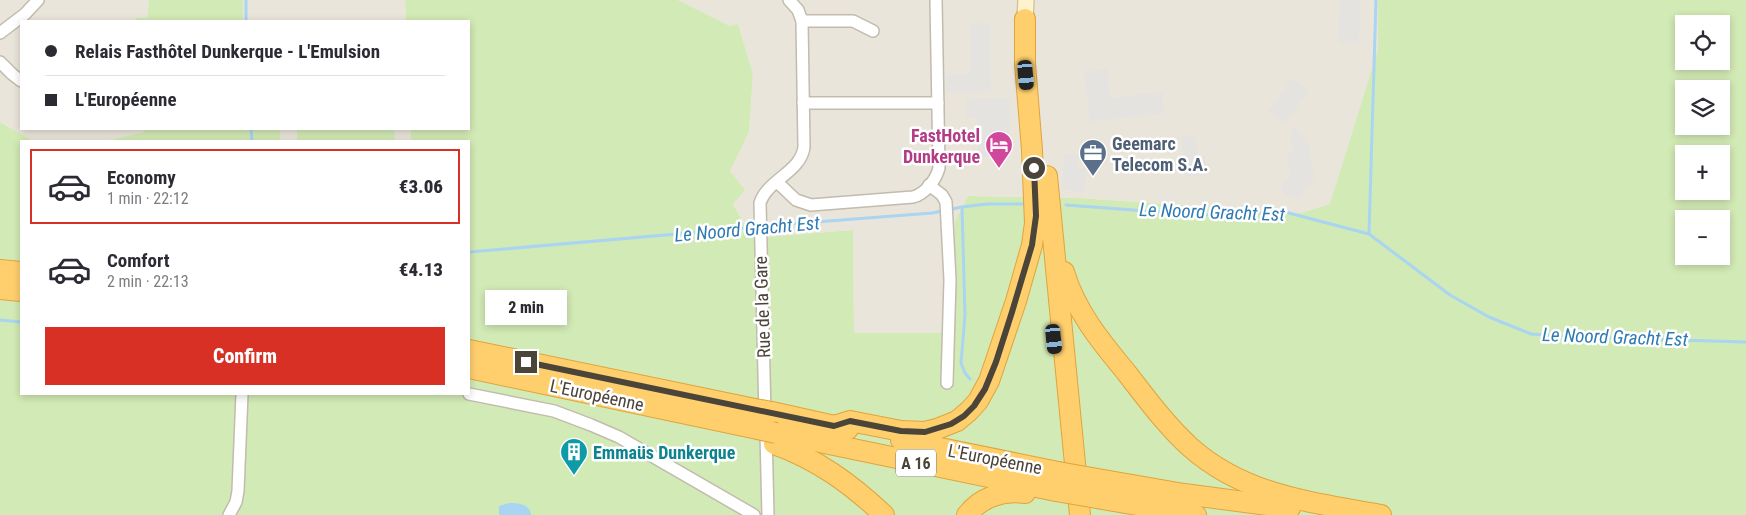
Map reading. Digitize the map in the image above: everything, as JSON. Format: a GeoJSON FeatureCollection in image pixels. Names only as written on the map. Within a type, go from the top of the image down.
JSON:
{"type":"FeatureCollection","features":[{"type":"Feature","properties":{"kind":"highway"},"geometry":{"type":"LineString","coordinates":[[834,426],[850,421],[901,431],[930,431],[944,427],[958,421],[969,411],[978,401],[989,380],[1032,245],[1036,216],[1025,64],[1030,9]]}},
{"type":"Feature","properties":{"kind":"highway"},"geometry":{"type":"LineString","coordinates":[[1030,9],[1051,216],[1089,499]]}},
{"type":"Feature","properties":{"kind":"highway"},"geometry":{"type":"LineString","coordinates":[[1032,150],[1042,216],[1072,515]]}},
{"type":"Feature","properties":{"kind":"highway"},"geometry":{"type":"LineString","coordinates":[[1051,216],[1065,275],[1080,308],[1142,393],[1172,429],[1191,448],[1233,476],[1272,493],[1309,503],[1381,515]]}},
{"type":"Feature","properties":{"kind":"highway"},"geometry":{"type":"LineString","coordinates":[[0,260],[20,260]]}},
{"type":"Feature","properties":{"kind":"highway"},"geometry":{"type":"LineString","coordinates":[[0,270],[20,272]]}},
{"type":"Feature","properties":{"kind":"highway"},"geometry":{"type":"LineString","coordinates":[[0,289],[20,291]]}},
{"type":"Feature","properties":{"kind":"highway","name":"L'Européenne"},"geometry":{"type":"LineString","coordinates":[[470,350],[758,422],[775,439],[1057,487]]}},
{"type":"Feature","properties":{"kind":"highway","name":"L'Européenne"},"geometry":{"type":"LineString","coordinates":[[474,369],[758,422],[834,426],[1057,487],[1089,499],[1196,515]]}},
{"type":"Feature","properties":{"kind":"highway"},"geometry":{"type":"LineString","coordinates":[[775,439],[831,472],[884,515]]}},
{"type":"Feature","properties":{"kind":"highway"},"geometry":{"type":"LineString","coordinates":[[967,515],[982,500],[1002,493],[1057,487],[1089,499],[1162,515]]}},
{"type":"Feature","properties":{"kind":"highway","name":"L'Européenne"},"geometry":{"type":"LineString","coordinates":[[1089,499],[1193,495],[1347,515]]}},
{"type":"Feature","properties":{"kind":"street"},"geometry":{"type":"LineString","coordinates":[[0,33],[25,14],[38,0]]}},
{"type":"Feature","properties":{"kind":"street"},"geometry":{"type":"LineString","coordinates":[[789,0],[798,10],[802,21],[853,21],[873,31]]}},
{"type":"Feature","properties":{"kind":"street"},"geometry":{"type":"LineString","coordinates":[[777,182],[796,200],[811,205],[913,197],[919,195],[929,185],[937,175],[939,168],[936,0]]}},
{"type":"Feature","properties":{"kind":"street","name":"Rue de la Gare"},"geometry":{"type":"LineString","coordinates":[[768,515],[760,226],[761,198],[797,162],[803,152],[802,21]]}},
{"type":"Feature","properties":{"kind":"street"},"geometry":{"type":"LineString","coordinates":[[0,62],[20,80]]}},
{"type":"Feature","properties":{"kind":"street"},"geometry":{"type":"LineString","coordinates":[[803,103],[938,103]]}},
{"type":"Feature","properties":{"kind":"street"},"geometry":{"type":"LineString","coordinates":[[929,185],[942,195],[946,202],[950,280],[947,383]]}},
{"type":"Feature","properties":{"kind":"street"},"geometry":{"type":"LineString","coordinates":[[470,394],[536,406],[591,424],[619,437],[754,515]]}},
{"type":"Feature","properties":{"kind":"street"},"geometry":{"type":"LineString","coordinates":[[229,515],[236,502],[238,492],[242,395]]}},
{"type":"Feature","properties":{"kind":"shaded area"},"geometry":{"type":"Polygon","coordinates":[[[0,0],[149,0],[147,18],[136,18],[135,20],[20,20],[20,130],[145,130],[145,132],[110,140],[31,140],[0,122],[0,0]]]}},
{"type":"Feature","properties":{"kind":"shaded area"},"geometry":{"type":"Polygon","coordinates":[[[243,0],[405,0],[406,20],[243,20],[243,0]]]}},
{"type":"Feature","properties":{"kind":"shaded area"},"geometry":{"type":"Polygon","coordinates":[[[678,0],[1378,0],[1378,49],[1330,205],[1302,213],[1079,198],[968,196],[955,221],[954,333],[854,333],[853,230],[752,238],[733,204],[744,190],[730,171],[749,132],[753,75],[738,24],[730,26],[678,0]]]}},
{"type":"Feature","properties":{"kind":"shaded area"},"geometry":{"type":"Polygon","coordinates":[[[1340,0],[1360,0],[1359,44],[1338,43],[1340,0]]]}},
{"type":"Feature","properties":{"kind":"shaded area"},"geometry":{"type":"Polygon","coordinates":[[[970,23],[990,23],[991,92],[946,92],[946,74],[971,74],[970,23]]]}},
{"type":"Feature","properties":{"kind":"shaded area"},"geometry":{"type":"Polygon","coordinates":[[[1107,69],[1110,98],[1162,92],[1165,113],[1090,122],[1084,72],[1107,69]]]}},
{"type":"Feature","properties":{"kind":"shaded area"},"geometry":{"type":"Polygon","coordinates":[[[1292,78],[1309,90],[1285,124],[1268,112],[1292,78]]]}},
{"type":"Feature","properties":{"kind":"shaded area"},"geometry":{"type":"Polygon","coordinates":[[[1009,98],[1010,157],[978,157],[977,118],[967,118],[966,99],[1009,98]]]}},
{"type":"Feature","properties":{"kind":"shaded area"},"geometry":{"type":"Polygon","coordinates":[[[1294,128],[1300,132],[1309,147],[1314,178],[1300,198],[1290,197],[1280,189],[1290,175],[1287,153],[1293,152],[1290,134],[1294,128]]]}},
{"type":"Feature","properties":{"kind":"shaded area"},"geometry":{"type":"Polygon","coordinates":[[[280,130],[411,130],[411,140],[280,140],[280,130]]]}},
{"type":"Feature","properties":{"kind":"shaded area"},"geometry":{"type":"Polygon","coordinates":[[[1195,135],[1198,157],[1205,156],[1207,175],[1186,177],[1181,137],[1195,135]]]}},
{"type":"Feature","properties":{"kind":"shaded area"},"geometry":{"type":"Polygon","coordinates":[[[1064,154],[1079,155],[1078,168],[1086,169],[1084,192],[1062,190],[1064,154]]]}},
{"type":"Feature","properties":{"kind":"green space"},"geometry":{"type":"Polygon","coordinates":[[[149,0],[243,0],[243,20],[135,20],[136,18],[147,18],[149,0]]]}},
{"type":"Feature","properties":{"kind":"green space"},"geometry":{"type":"Polygon","coordinates":[[[405,0],[678,0],[730,26],[738,24],[753,74],[749,132],[730,171],[745,190],[733,204],[752,238],[853,230],[854,333],[954,333],[955,221],[968,196],[1079,198],[1302,213],[1330,204],[1378,49],[1378,0],[1746,0],[1746,515],[0,515],[0,122],[31,140],[20,140],[20,395],[470,395],[470,140],[411,140],[411,130],[470,130],[470,20],[406,20],[405,0]]]}},
{"type":"Feature","properties":{"kind":"green space"},"geometry":{"type":"Polygon","coordinates":[[[145,130],[280,130],[280,140],[110,140],[144,132],[145,130]]]}},
{"type":"Feature","properties":{"kind":"green space"},"geometry":{"type":"Polygon","coordinates":[[[297,130],[394,130],[395,140],[297,140],[297,130]]]}},
{"type":"Feature","properties":{"kind":"water"},"geometry":{"type":"Polygon","coordinates":[[[509,503],[526,506],[529,508],[531,515],[499,515],[499,506],[509,503]]]}},
{"type":"Feature","properties":{"kind":"waterway"},"geometry":{"type":"LineString","coordinates":[[246,0],[246,20]]}},
{"type":"Feature","properties":{"kind":"waterway"},"geometry":{"type":"LineString","coordinates":[[1369,234],[1376,0]]}},
{"type":"Feature","properties":{"kind":"waterway"},"geometry":{"type":"LineString","coordinates":[[251,130],[252,140]]}},
{"type":"Feature","properties":{"kind":"waterway","name":"Le Noord Gracht Est"},"geometry":{"type":"LineString","coordinates":[[764,226],[932,213],[987,204],[1025,204]]}},
{"type":"Feature","properties":{"kind":"waterway","name":"Le Noord Gracht Est"},"geometry":{"type":"LineString","coordinates":[[1066,205],[1201,215],[1285,212],[1369,234],[1450,295],[1489,317],[1531,334],[1746,342]]}},
{"type":"Feature","properties":{"kind":"waterway"},"geometry":{"type":"LineString","coordinates":[[962,207],[965,315],[961,363],[970,379]]}},
{"type":"Feature","properties":{"kind":"waterway","name":"Le Noord Gracht Est"},"geometry":{"type":"LineString","coordinates":[[470,252],[758,227]]}},
{"type":"Feature","properties":{"kind":"waterway"},"geometry":{"type":"LineString","coordinates":[[0,320],[20,322]]}},
{"type":"Feature","properties":{"kind":"place","name":"FastHotel Dunkerque"},"geometry":{"type":"Point","coordinates":[999,169]}},
{"type":"Feature","properties":{"kind":"place","name":"Geemarc Telecom S.A."},"geometry":{"type":"Point","coordinates":[1093,177]}},
{"type":"Feature","properties":{"kind":"place","name":"Emmaüs Dunkerque"},"geometry":{"type":"Point","coordinates":[574,476]}},
{"type":"Feature","properties":{"kind":"route"},"geometry":{"type":"LineString","coordinates":[[526,362],[834,426],[850,421],[910,432],[925,432],[944,427],[958,421],[978,401],[996,362],[1032,245],[1036,216],[1034,168]]}}]}
